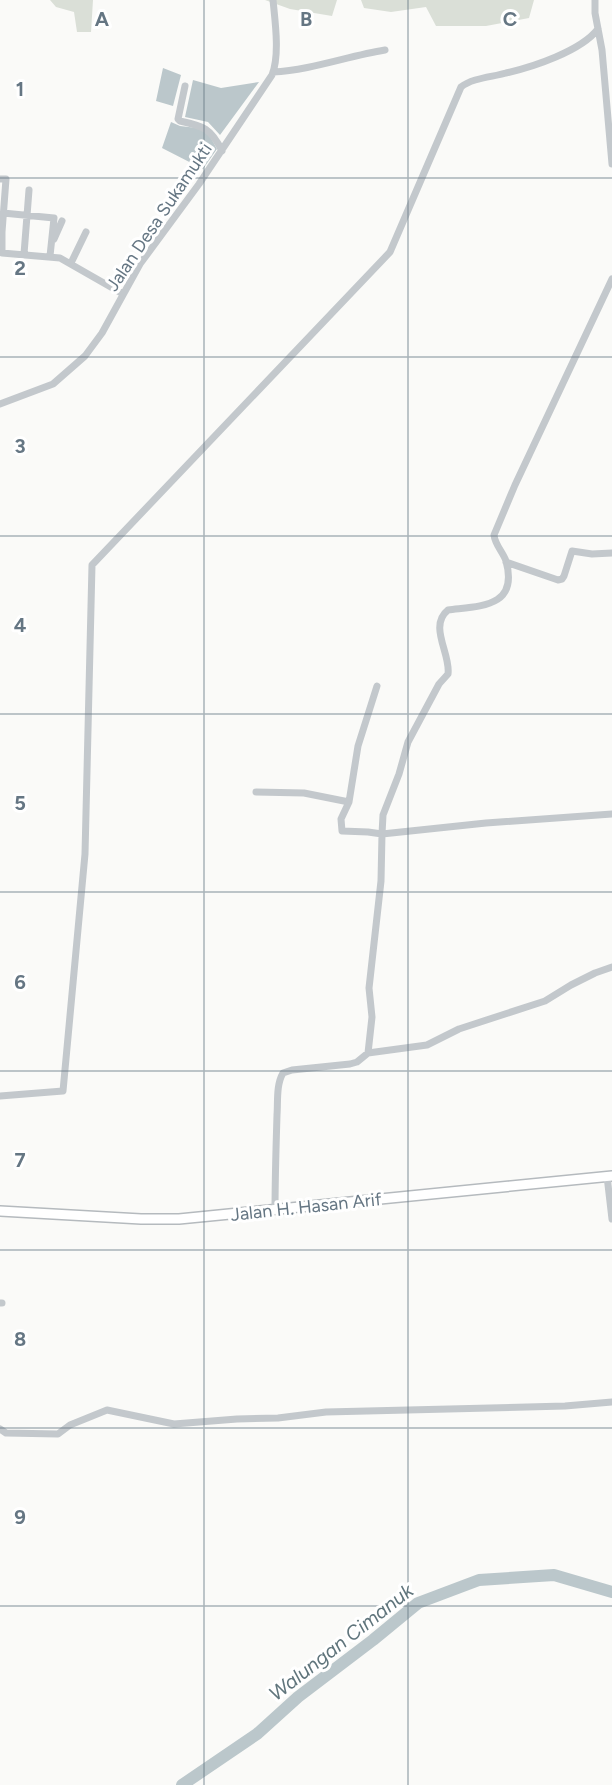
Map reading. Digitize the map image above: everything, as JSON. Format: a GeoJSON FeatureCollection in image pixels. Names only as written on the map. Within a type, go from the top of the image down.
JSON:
{"type":"FeatureCollection","features":[{"type":"Feature","properties":{"kind":"main road","name":"Jalan H. Hasan Arif"},"geometry":{"type":"LineString","coordinates":[[0,1211],[141,1220],[192,1218],[610,1176]]}},
{"type":"Feature","properties":{"kind":"street","name":"Jalan Desa Sukamukti"},"geometry":{"type":"LineString","coordinates":[[0,404],[45,388],[60,379],[85,356],[96,341],[141,264],[222,151],[273,72],[276,25],[273,0]]}},
{"type":"Feature","properties":{"kind":"street"},"geometry":{"type":"LineString","coordinates":[[595,0],[612,164]]}},
{"type":"Feature","properties":{"kind":"street"},"geometry":{"type":"LineString","coordinates":[[0,1096],[63,1091],[85,854],[92,565],[390,252],[461,87],[473,81],[527,67],[564,52],[588,40],[598,26]]}},
{"type":"Feature","properties":{"kind":"street"},"geometry":{"type":"LineString","coordinates":[[273,72],[385,50]]}},
{"type":"Feature","properties":{"kind":"street"},"geometry":{"type":"LineString","coordinates":[[185,86],[178,118],[180,121],[203,127],[211,132],[222,151]]}},
{"type":"Feature","properties":{"kind":"street"},"geometry":{"type":"LineString","coordinates":[[0,179],[6,179],[2,205],[1,256],[24,254],[60,258],[123,294]]}},
{"type":"Feature","properties":{"kind":"street"},"geometry":{"type":"LineString","coordinates":[[24,254],[28,190]]}},
{"type":"Feature","properties":{"kind":"street"},"geometry":{"type":"LineString","coordinates":[[3,213],[54,218],[50,256]]}},
{"type":"Feature","properties":{"kind":"street"},"geometry":{"type":"LineString","coordinates":[[51,247],[62,221]]}},
{"type":"Feature","properties":{"kind":"street"},"geometry":{"type":"LineString","coordinates":[[71,263],[86,232]]}},
{"type":"Feature","properties":{"kind":"street"},"geometry":{"type":"LineString","coordinates":[[368,1053],[372,1017],[369,988],[381,880],[383,815],[399,774],[408,742],[439,684],[448,674],[448,660],[440,637],[443,615],[448,610],[478,608],[498,600],[507,583],[506,562],[494,536],[515,485],[612,279]]}},
{"type":"Feature","properties":{"kind":"street"},"geometry":{"type":"LineString","coordinates":[[506,562],[558,580],[564,576],[572,551],[592,554],[612,552]]}},
{"type":"Feature","properties":{"kind":"street"},"geometry":{"type":"LineString","coordinates":[[377,686],[358,746],[350,802],[341,819],[342,831],[382,834],[498,822],[612,814]]}},
{"type":"Feature","properties":{"kind":"street"},"geometry":{"type":"LineString","coordinates":[[256,792],[304,793],[350,802]]}},
{"type":"Feature","properties":{"kind":"street"},"geometry":{"type":"LineString","coordinates":[[275,1211],[275,1165],[282,1075],[292,1070],[350,1064],[357,1062],[368,1053],[427,1045],[459,1029],[545,1002],[572,985],[612,967]]}},
{"type":"Feature","properties":{"kind":"street"},"geometry":{"type":"LineString","coordinates":[[610,1176],[612,1219]]}},
{"type":"Feature","properties":{"kind":"street"},"geometry":{"type":"LineString","coordinates":[[0,1440],[3,1431],[58,1434],[70,1425],[107,1410],[174,1424],[278,1418],[326,1412],[612,1402]]}},
{"type":"Feature","properties":{"kind":"shaded area"},"geometry":{"type":"Polygon","coordinates":[[[50,0],[93,0],[91,32],[77,32],[74,12],[56,7],[50,0]]]}},
{"type":"Feature","properties":{"kind":"shaded area"},"geometry":{"type":"Polygon","coordinates":[[[265,0],[337,0],[332,16],[290,9],[265,0]]]}},
{"type":"Feature","properties":{"kind":"shaded area"},"geometry":{"type":"Polygon","coordinates":[[[361,0],[534,0],[529,18],[486,26],[436,26],[426,7],[391,12],[364,8],[361,0]]]}},
{"type":"Feature","properties":{"kind":"shaded area"},"geometry":{"type":"Polygon","coordinates":[[[163,68],[181,75],[173,106],[156,101],[163,68]]]}},
{"type":"Feature","properties":{"kind":"shaded area"},"geometry":{"type":"Polygon","coordinates":[[[193,80],[221,88],[259,82],[220,135],[208,122],[185,117],[193,80]]]}},
{"type":"Feature","properties":{"kind":"shaded area"},"geometry":{"type":"Polygon","coordinates":[[[171,122],[180,126],[206,129],[217,149],[203,169],[162,148],[171,122]]]}},
{"type":"Feature","properties":{"kind":"waterway","name":"Walungan Cimanuk"},"geometry":{"type":"LineString","coordinates":[[182,1785],[257,1734],[298,1697],[418,1603],[479,1580],[554,1575],[612,1592]]}}]}
